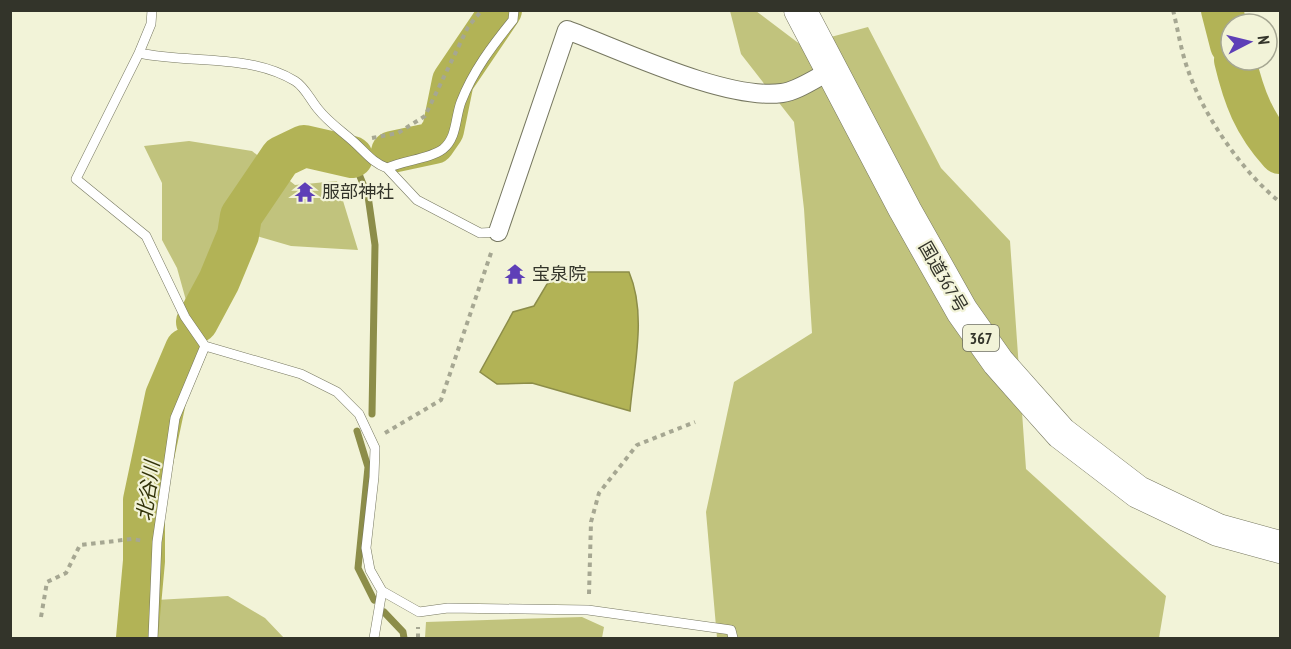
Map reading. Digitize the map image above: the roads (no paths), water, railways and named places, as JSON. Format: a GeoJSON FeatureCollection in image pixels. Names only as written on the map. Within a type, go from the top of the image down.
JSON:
{"type":"FeatureCollection","features":[{"type":"Feature","properties":{"kind":"highway","name":"国道367号"},"geometry":{"type":"LineString","coordinates":[[800,10],[962,311],[998,362],[1061,433],[1138,492],[1218,530],[1281,547]]}},
{"type":"Feature","properties":{"kind":"street"},"geometry":{"type":"LineString","coordinates":[[498,232],[567,30],[706,83],[752,93],[783,93],[832,70]]}},
{"type":"Feature","properties":{"kind":"lane"},"geometry":{"type":"LineString","coordinates":[[152,10],[151,24],[139,53],[76,178],[146,236],[185,317],[205,346],[301,374],[337,392],[359,414],[375,448],[366,548],[370,570],[382,591],[419,612],[448,608],[588,610],[731,630],[733,639]]}},
{"type":"Feature","properties":{"kind":"lane"},"geometry":{"type":"LineString","coordinates":[[387,168],[405,160],[433,155],[452,140],[460,104],[475,70],[513,20],[514,10]]}},
{"type":"Feature","properties":{"kind":"lane"},"geometry":{"type":"LineString","coordinates":[[139,53],[159,58],[245,63],[282,74],[298,83],[337,130],[354,142],[376,164],[387,168],[417,200],[480,232],[498,232]]}},
{"type":"Feature","properties":{"kind":"lane"},"geometry":{"type":"LineString","coordinates":[[153,639],[157,542],[175,418],[205,346]]}},
{"type":"Feature","properties":{"kind":"lane"},"geometry":{"type":"LineString","coordinates":[[374,639],[382,591]]}},
{"type":"Feature","properties":{"kind":"waterway","name":"北谷川"},"geometry":{"type":"LineString","coordinates":[[392,152],[434,143],[443,130],[453,81],[501,10]]}},
{"type":"Feature","properties":{"kind":"waterway"},"geometry":{"type":"LineString","coordinates":[[1238,72],[1251,110],[1263,132],[1280,153]]}},
{"type":"Feature","properties":{"kind":"waterway","name":"北谷川"},"geometry":{"type":"LineString","coordinates":[[197,322],[219,281],[238,235],[241,216],[281,157],[304,146],[352,157]]}},
{"type":"Feature","properties":{"kind":"waterway"},"geometry":{"type":"LineString","coordinates":[[352,157],[368,196],[375,245],[372,414]]}},
{"type":"Feature","properties":{"kind":"waterway","name":"北谷川"},"geometry":{"type":"LineString","coordinates":[[137,638],[144,561],[144,500],[166,396],[186,349]]}},
{"type":"Feature","properties":{"kind":"waterway"},"geometry":{"type":"LineString","coordinates":[[357,431],[368,467],[358,568],[374,600]]}},
{"type":"Feature","properties":{"kind":"waterway"},"geometry":{"type":"LineString","coordinates":[[384,612],[403,632],[404,638]]}},
{"type":"Feature","properties":{"kind":"place","name":"服部神社"},"geometry":{"type":"Point","coordinates":[305,192]}},
{"type":"Feature","properties":{"kind":"place","name":"宝泉院"},"geometry":{"type":"Point","coordinates":[515,274]}}]}
